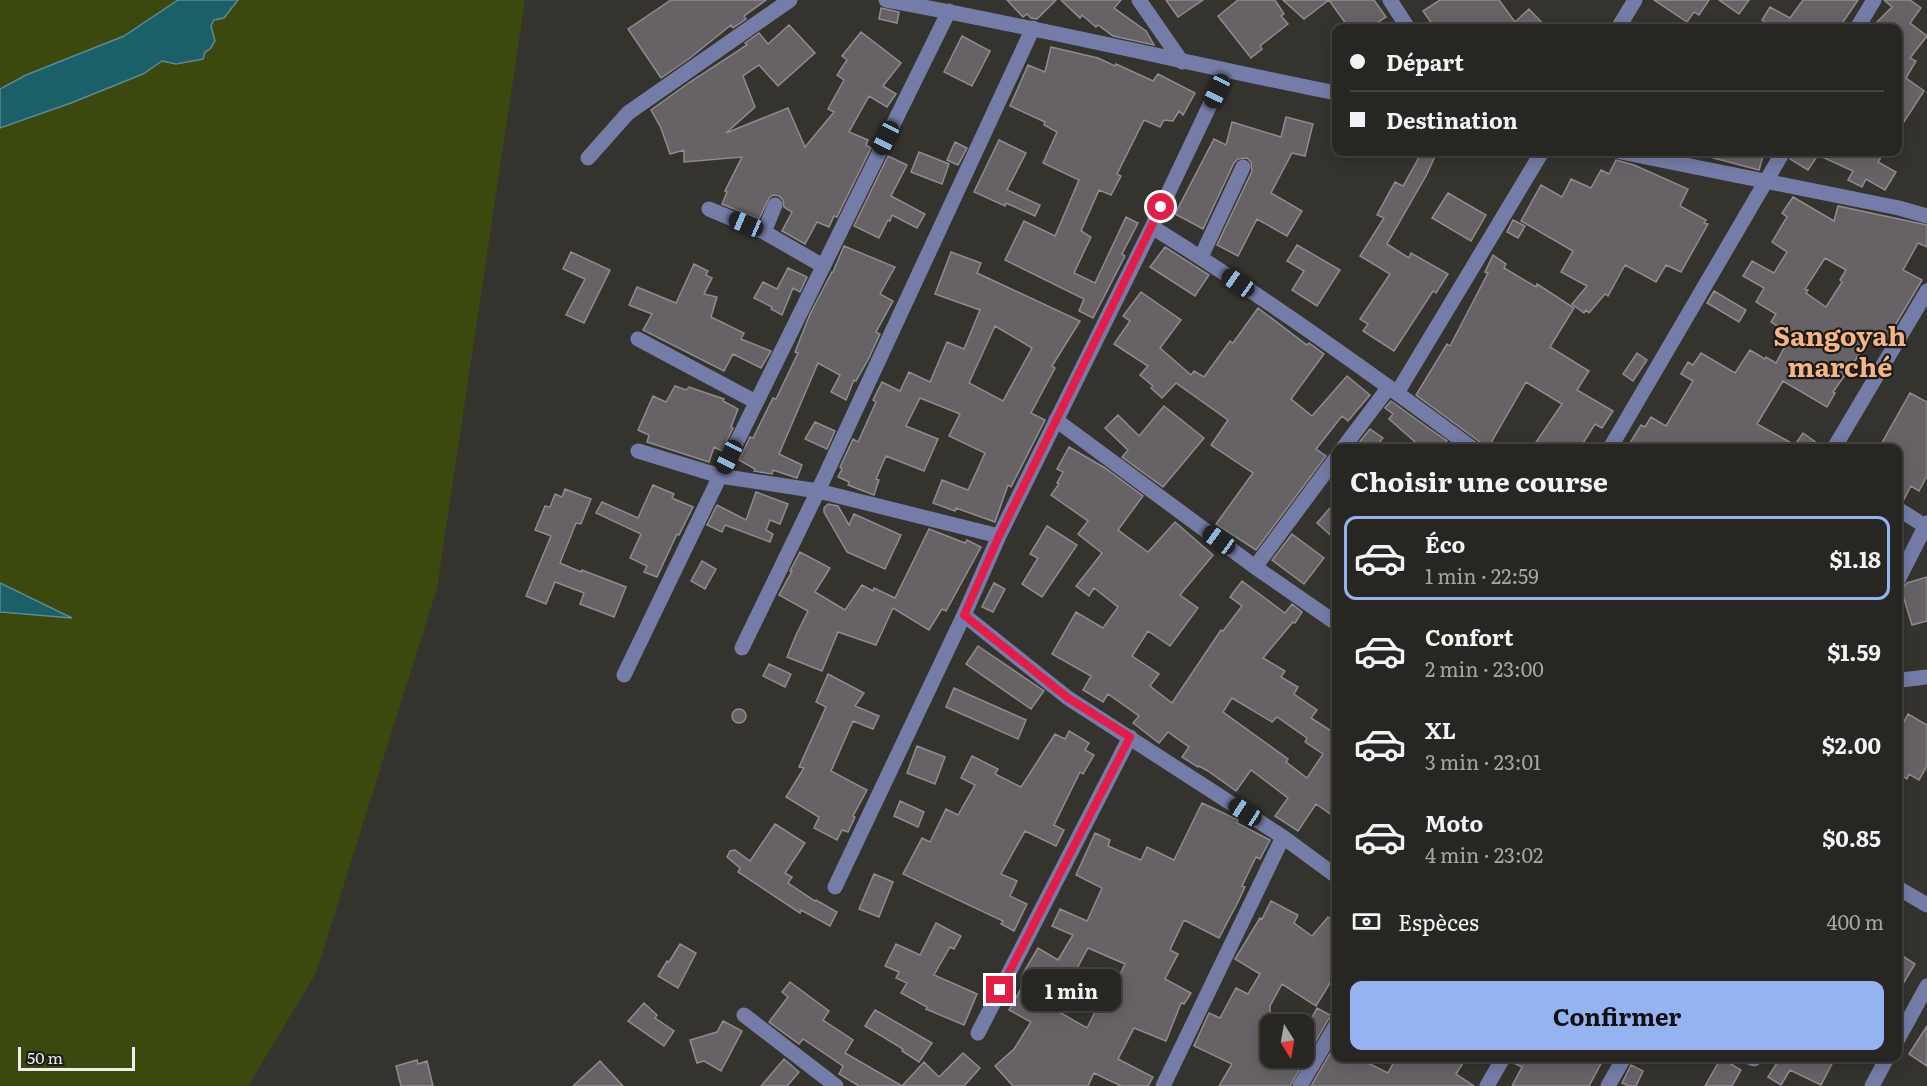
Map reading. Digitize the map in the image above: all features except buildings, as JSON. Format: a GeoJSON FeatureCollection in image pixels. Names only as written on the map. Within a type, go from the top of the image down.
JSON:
{"type":"FeatureCollection","features":[{"type":"Feature","properties":{"kind":"street"},"geometry":{"type":"LineString","coordinates":[[588,158],[628,113],[790,0]]}},
{"type":"Feature","properties":{"kind":"street"},"geometry":{"type":"LineString","coordinates":[[886,0],[1033,28],[1182,62],[1332,92]]}},
{"type":"Feature","properties":{"kind":"street"},"geometry":{"type":"LineString","coordinates":[[1139,0],[1182,62]]}},
{"type":"Feature","properties":{"kind":"street"},"geometry":{"type":"LineString","coordinates":[[1390,0],[1405,24]]}},
{"type":"Feature","properties":{"kind":"street"},"geometry":{"type":"LineString","coordinates":[[1620,24],[1635,0]]}},
{"type":"Feature","properties":{"kind":"street"},"geometry":{"type":"LineString","coordinates":[[1859,24],[1874,0]]}},
{"type":"Feature","properties":{"kind":"street"},"geometry":{"type":"LineString","coordinates":[[624,675],[949,11]]}},
{"type":"Feature","properties":{"kind":"street"},"geometry":{"type":"LineString","coordinates":[[742,648],[818,491],[1033,28]]}},
{"type":"Feature","properties":{"kind":"street"},"geometry":{"type":"LineString","coordinates":[[835,887],[999,536],[1152,227],[1226,71]]}},
{"type":"Feature","properties":{"kind":"street"},"geometry":{"type":"LineString","coordinates":[[1346,444],[1393,390],[1539,156]]}},
{"type":"Feature","properties":{"kind":"street"},"geometry":{"type":"LineString","coordinates":[[1641,156],[1899,208],[1927,216]]}},
{"type":"Feature","properties":{"kind":"street"},"geometry":{"type":"LineString","coordinates":[[1612,444],[1781,156]]}},
{"type":"Feature","properties":{"kind":"street"},"geometry":{"type":"LineString","coordinates":[[1201,257],[1243,167]]}},
{"type":"Feature","properties":{"kind":"street"},"geometry":{"type":"LineString","coordinates":[[764,232],[775,205]]}},
{"type":"Feature","properties":{"kind":"street"},"geometry":{"type":"LineString","coordinates":[[709,209],[764,232],[823,266]]}},
{"type":"Feature","properties":{"kind":"street"},"geometry":{"type":"LineString","coordinates":[[1152,227],[1201,257],[1393,390],[1467,444]]}},
{"type":"Feature","properties":{"kind":"street"},"geometry":{"type":"LineString","coordinates":[[1836,444],[1927,291]]}},
{"type":"Feature","properties":{"kind":"street"},"geometry":{"type":"LineString","coordinates":[[638,339],[756,402]]}},
{"type":"Feature","properties":{"kind":"street"},"geometry":{"type":"LineString","coordinates":[[1056,420],[1332,620]]}},
{"type":"Feature","properties":{"kind":"street"},"geometry":{"type":"LineString","coordinates":[[638,451],[720,476],[818,491],[999,536]]}},
{"type":"Feature","properties":{"kind":"street"},"geometry":{"type":"LineString","coordinates":[[1256,567],[1332,463]]}},
{"type":"Feature","properties":{"kind":"street"},"geometry":{"type":"LineString","coordinates":[[1902,511],[1926,524],[1902,572]]}},
{"type":"Feature","properties":{"kind":"street"},"geometry":{"type":"LineString","coordinates":[[964,615],[1068,698],[1283,837],[1332,873]]}},
{"type":"Feature","properties":{"kind":"street"},"geometry":{"type":"LineString","coordinates":[[1902,680],[1927,677]]}},
{"type":"Feature","properties":{"kind":"street"},"geometry":{"type":"LineString","coordinates":[[978,1033],[1130,737]]}},
{"type":"Feature","properties":{"kind":"street"},"geometry":{"type":"LineString","coordinates":[[1163,1086],[1283,837]]}},
{"type":"Feature","properties":{"kind":"street"},"geometry":{"type":"LineString","coordinates":[[1902,890],[1927,905]]}},
{"type":"Feature","properties":{"kind":"street"},"geometry":{"type":"LineString","coordinates":[[1902,1032],[1927,986]]}},
{"type":"Feature","properties":{"kind":"street"},"geometry":{"type":"LineString","coordinates":[[744,1015],[836,1086]]}},
{"type":"Feature","properties":{"kind":"street"},"geometry":{"type":"LineString","coordinates":[[1300,1086],[1332,1032]]}},
{"type":"Feature","properties":{"kind":"street"},"geometry":{"type":"LineString","coordinates":[[1487,1086],[1501,1062]]}},
{"type":"Feature","properties":{"kind":"street"},"geometry":{"type":"LineString","coordinates":[[1608,1086],[1622,1062]]}},
{"type":"Feature","properties":{"kind":"street"},"geometry":{"type":"LineString","coordinates":[[1872,1086],[1885,1062]]}},
{"type":"Feature","properties":{"kind":"green space"},"geometry":{"type":"Polygon","coordinates":[[[0,0],[178,0],[124,36],[26,75],[0,89],[0,0]]]}},
{"type":"Feature","properties":{"kind":"green space"},"geometry":{"type":"Polygon","coordinates":[[[238,0],[525,0],[437,588],[316,973],[248,1086],[0,1086],[0,612],[70,617],[0,583],[0,128],[143,74],[162,61],[181,63],[195,60],[205,50],[214,33],[211,26],[238,0]]]}},
{"type":"Feature","properties":{"kind":"water"},"geometry":{"type":"Polygon","coordinates":[[[178,0],[238,0],[224,18],[214,20],[211,26],[215,41],[205,52],[203,59],[176,64],[162,61],[143,74],[0,128],[0,89],[26,75],[124,36],[178,0]]]}},
{"type":"Feature","properties":{"kind":"water"},"geometry":{"type":"Polygon","coordinates":[[[0,583],[72,618],[0,612],[0,583]]]}},
{"type":"Feature","properties":{"kind":"district","name":"Sangoyah marché"},"geometry":{"type":"Point","coordinates":[1840,352]}},
{"type":"Feature","properties":{"kind":"route"},"geometry":{"type":"LineString","coordinates":[[1000,990],[1130,737],[1068,698],[964,615],[999,536],[1161,207]]}}]}
